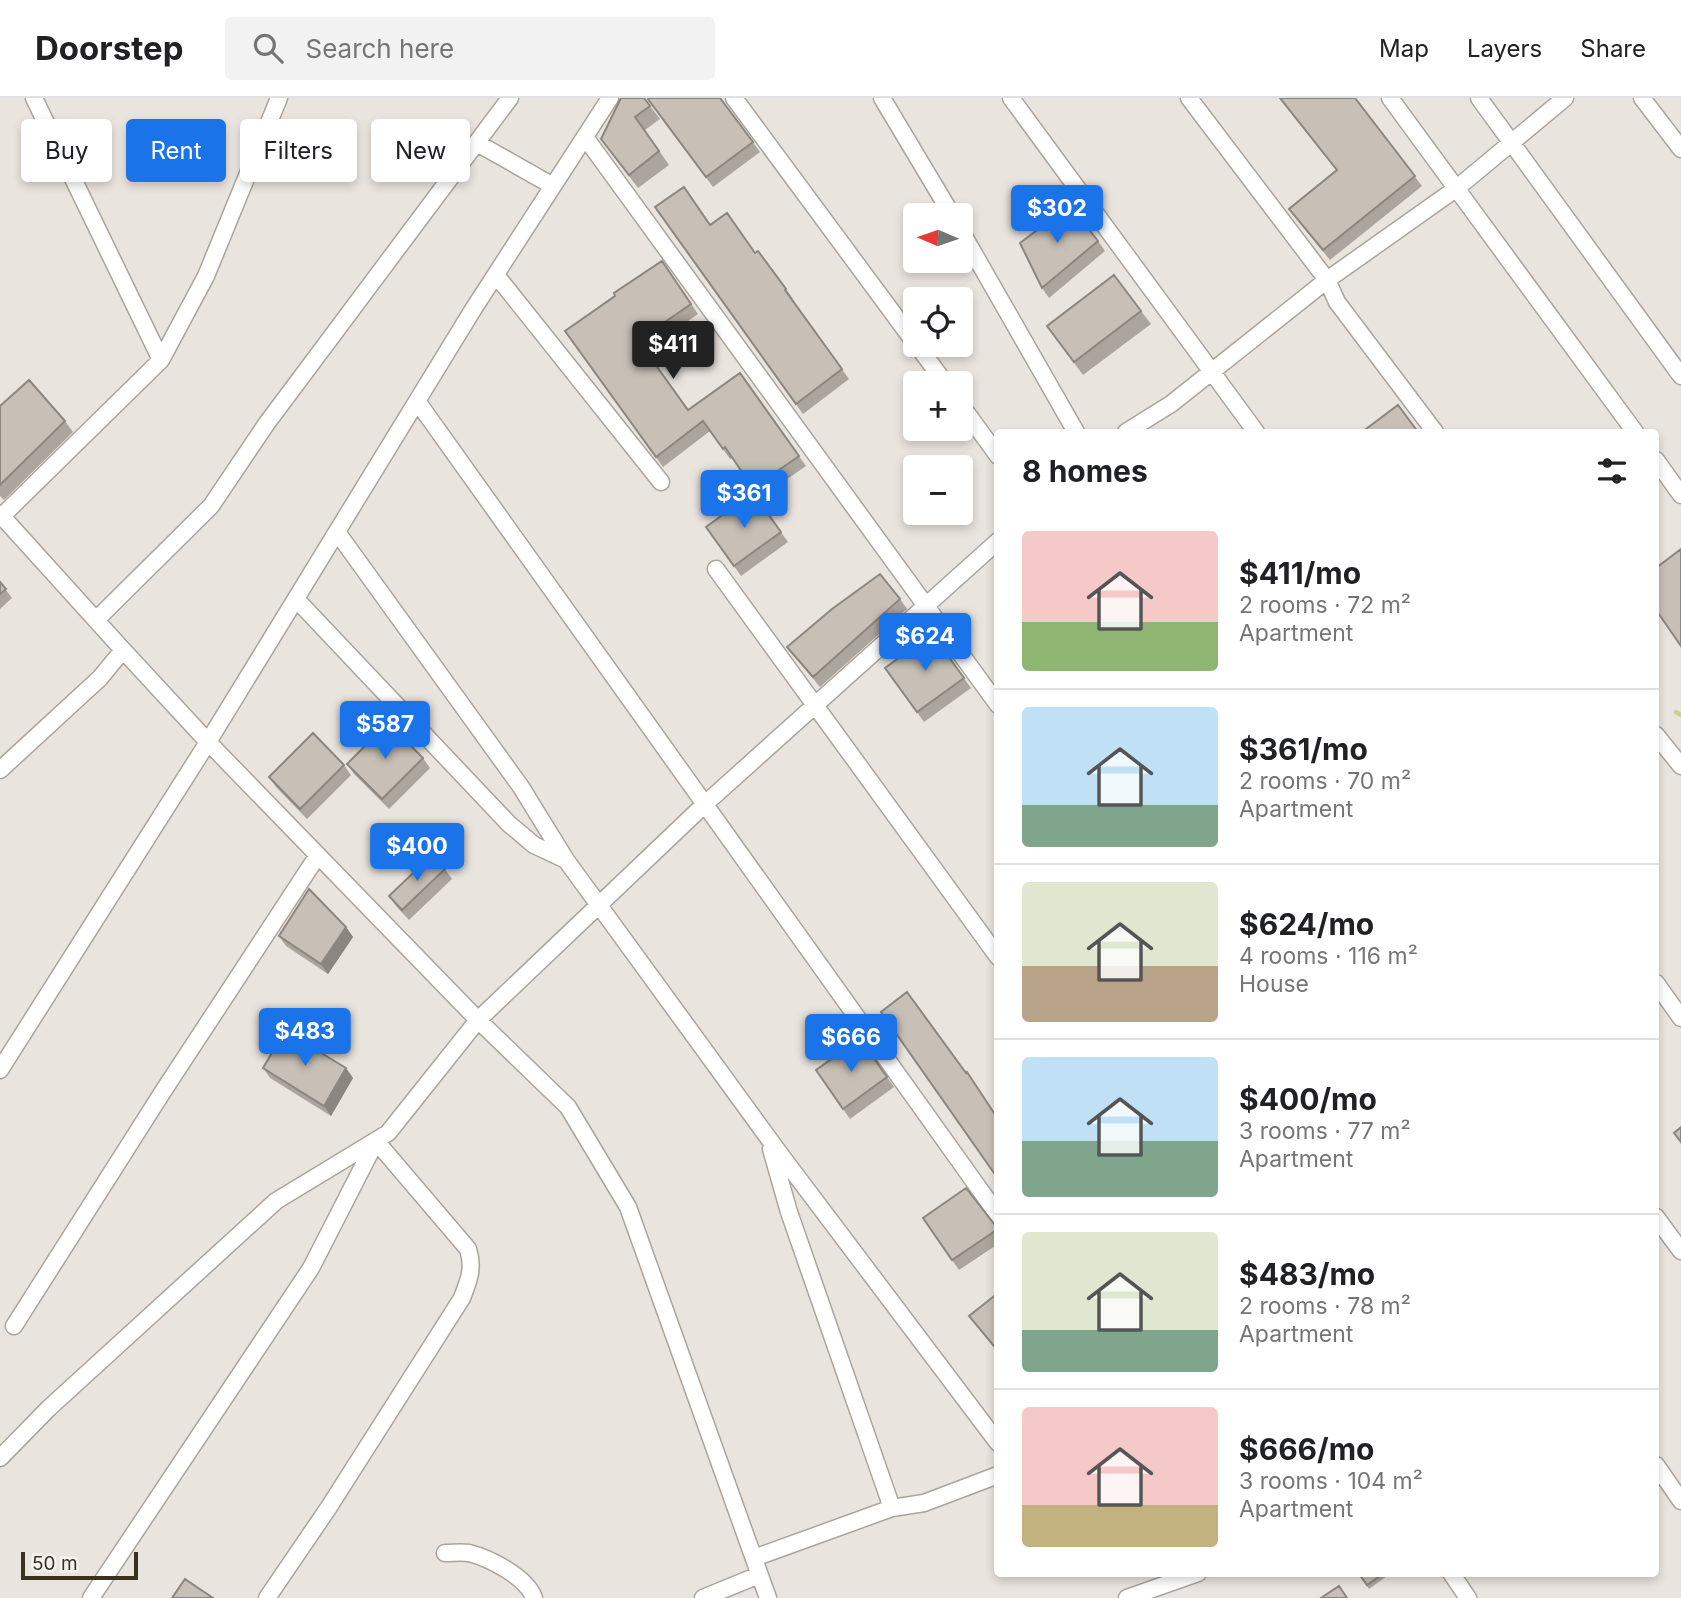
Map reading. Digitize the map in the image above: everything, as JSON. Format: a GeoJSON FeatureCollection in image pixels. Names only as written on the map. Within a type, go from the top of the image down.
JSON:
{"type":"FeatureCollection","features":[{"type":"Feature","properties":{"kind":"street"},"geometry":{"type":"LineString","coordinates":[[34,98],[162,360]]}},
{"type":"Feature","properties":{"kind":"street"},"geometry":{"type":"LineString","coordinates":[[96,620],[211,506],[275,412],[510,98]]}},
{"type":"Feature","properties":{"kind":"street"},"geometry":{"type":"LineString","coordinates":[[0,1070],[208,742],[496,275],[610,98]]}},
{"type":"Feature","properties":{"kind":"street"},"geometry":{"type":"LineString","coordinates":[[734,98],[903,326]]}},
{"type":"Feature","properties":{"kind":"street"},"geometry":{"type":"LineString","coordinates":[[882,98],[944,203]]}},
{"type":"Feature","properties":{"kind":"street"},"geometry":{"type":"LineString","coordinates":[[1011,98],[1254,429]]}},
{"type":"Feature","properties":{"kind":"street"},"geometry":{"type":"LineString","coordinates":[[1189,98],[1327,280],[1344,312],[1433,429]]}},
{"type":"Feature","properties":{"kind":"street"},"geometry":{"type":"LineString","coordinates":[[1390,98],[1633,429]]}},
{"type":"Feature","properties":{"kind":"street"},"geometry":{"type":"LineString","coordinates":[[1479,98],[1681,376]]}},
{"type":"Feature","properties":{"kind":"street"},"geometry":{"type":"LineString","coordinates":[[1131,429],[1171,404],[1327,280],[1457,188],[1565,98]]}},
{"type":"Feature","properties":{"kind":"street"},"geometry":{"type":"LineString","coordinates":[[1642,98],[1681,149]]}},
{"type":"Feature","properties":{"kind":"street"},"geometry":{"type":"LineString","coordinates":[[277,100],[206,276],[162,360],[1,516],[208,742],[478,1020],[568,1107],[628,1207],[768,1598]]}},
{"type":"Feature","properties":{"kind":"street"},"geometry":{"type":"LineString","coordinates":[[585,136],[994,700]]}},
{"type":"Feature","properties":{"kind":"street"},"geometry":{"type":"LineString","coordinates":[[477,143],[553,186]]}},
{"type":"Feature","properties":{"kind":"street"},"geometry":{"type":"LineString","coordinates":[[973,252],[1074,429]]}},
{"type":"Feature","properties":{"kind":"street"},"geometry":{"type":"LineString","coordinates":[[496,275],[661,482]]}},
{"type":"Feature","properties":{"kind":"street"},"geometry":{"type":"LineString","coordinates":[[417,401],[994,1209]]}},
{"type":"Feature","properties":{"kind":"street"},"geometry":{"type":"LineString","coordinates":[[973,422],[994,450]]}},
{"type":"Feature","properties":{"kind":"street"},"geometry":{"type":"LineString","coordinates":[[1659,464],[1681,495]]}},
{"type":"Feature","properties":{"kind":"street"},"geometry":{"type":"LineString","coordinates":[[337,532],[521,787],[566,860],[994,1438]]}},
{"type":"Feature","properties":{"kind":"street"},"geometry":{"type":"LineString","coordinates":[[0,1458],[49,1408],[276,1201],[388,1133],[478,1020],[705,804],[994,545]]}},
{"type":"Feature","properties":{"kind":"street"},"geometry":{"type":"LineString","coordinates":[[716,569],[994,951]]}},
{"type":"Feature","properties":{"kind":"street"},"geometry":{"type":"LineString","coordinates":[[296,599],[509,824],[534,845],[566,860]]}},
{"type":"Feature","properties":{"kind":"street"},"geometry":{"type":"LineString","coordinates":[[0,770],[100,678],[123,650]]}},
{"type":"Feature","properties":{"kind":"street"},"geometry":{"type":"LineString","coordinates":[[1659,739],[1681,766]]}},
{"type":"Feature","properties":{"kind":"street"},"geometry":{"type":"LineString","coordinates":[[14,1326],[318,855]]}},
{"type":"Feature","properties":{"kind":"street"},"geometry":{"type":"LineString","coordinates":[[1659,987],[1681,1018]]}},
{"type":"Feature","properties":{"kind":"street"},"geometry":{"type":"LineString","coordinates":[[768,1136],[789,1212],[892,1508]]}},
{"type":"Feature","properties":{"kind":"street"},"geometry":{"type":"LineString","coordinates":[[91,1598],[311,1268],[376,1141]]}},
{"type":"Feature","properties":{"kind":"street"},"geometry":{"type":"LineString","coordinates":[[267,1598],[329,1507],[462,1298],[471,1276],[472,1263],[468,1248],[376,1141]]}},
{"type":"Feature","properties":{"kind":"street"},"geometry":{"type":"LineString","coordinates":[[1659,1221],[1681,1251]]}},
{"type":"Feature","properties":{"kind":"street"},"geometry":{"type":"LineString","coordinates":[[1659,1469],[1681,1501]]}},
{"type":"Feature","properties":{"kind":"street"},"geometry":{"type":"LineString","coordinates":[[754,1558],[892,1508],[923,1503],[994,1476]]}},
{"type":"Feature","properties":{"kind":"street"},"geometry":{"type":"LineString","coordinates":[[446,1553],[466,1552],[490,1560],[525,1585],[534,1598]]}},
{"type":"Feature","properties":{"kind":"street"},"geometry":{"type":"LineString","coordinates":[[703,1598],[760,1575]]}},
{"type":"Feature","properties":{"kind":"street"},"geometry":{"type":"LineString","coordinates":[[1127,1598],[1187,1577]]}},
{"type":"Feature","properties":{"kind":"street"},"geometry":{"type":"LineString","coordinates":[[1454,1577],[1468,1598]]}},
{"type":"Feature","properties":{"kind":"building"},"geometry":{"type":"Polygon","coordinates":[[[621,98],[644,98],[650,106],[635,117],[659,151],[629,175],[601,139],[621,98]]]}},
{"type":"Feature","properties":{"kind":"building"},"geometry":{"type":"Polygon","coordinates":[[[649,98],[720,98],[753,142],[706,177],[649,98]]]}},
{"type":"Feature","properties":{"kind":"building"},"geometry":{"type":"Polygon","coordinates":[[[1280,98],[1355,98],[1415,176],[1323,250],[1289,209],[1337,170],[1280,98]]]}},
{"type":"Feature","properties":{"kind":"building"},"geometry":{"type":"Polygon","coordinates":[[[684,187],[710,225],[727,213],[755,253],[758,251],[842,369],[796,404],[655,207],[684,187]]]}},
{"type":"Feature","properties":{"kind":"building"},"geometry":{"type":"Polygon","coordinates":[[[1070,205],[1098,241],[1042,288],[1020,243],[1070,205]]]}},
{"type":"Feature","properties":{"kind":"building"},"geometry":{"type":"Polygon","coordinates":[[[662,261],[691,304],[639,340],[655,364],[688,410],[740,373],[799,456],[753,488],[703,421],[656,457],[565,331],[615,296],[614,293],[662,261]]]}},
{"type":"Feature","properties":{"kind":"building"},"geometry":{"type":"Polygon","coordinates":[[[1114,275],[1141,311],[1074,362],[1047,326],[1114,275]]]}},
{"type":"Feature","properties":{"kind":"building"},"geometry":{"type":"Polygon","coordinates":[[[29,380],[65,421],[0,485],[0,406],[29,380]]]}},
{"type":"Feature","properties":{"kind":"building"},"geometry":{"type":"Polygon","coordinates":[[[1398,405],[1416,429],[1366,429],[1398,405]]]}},
{"type":"Feature","properties":{"kind":"building"},"geometry":{"type":"Polygon","coordinates":[[[753,493],[781,532],[734,566],[706,527],[753,493]]]}},
{"type":"Feature","properties":{"kind":"building"},"geometry":{"type":"Polygon","coordinates":[[[1681,549],[1681,646],[1659,614],[1659,566],[1681,549]]]}},
{"type":"Feature","properties":{"kind":"building"},"geometry":{"type":"Polygon","coordinates":[[[880,574],[900,599],[813,677],[787,647],[832,609],[880,574]]]}},
{"type":"Feature","properties":{"kind":"building"},"geometry":{"type":"Polygon","coordinates":[[[0,582],[6,589],[0,594],[0,582]]]}},
{"type":"Feature","properties":{"kind":"building"},"geometry":{"type":"Polygon","coordinates":[[[932,634],[964,678],[917,712],[885,668],[932,634]]]}},
{"type":"Feature","properties":{"kind":"building"},"geometry":{"type":"Polygon","coordinates":[[[388,723],[423,758],[382,799],[347,764],[388,723]]]}},
{"type":"Feature","properties":{"kind":"building"},"geometry":{"type":"Polygon","coordinates":[[[313,733],[344,765],[300,809],[269,777],[313,733]]]}},
{"type":"Feature","properties":{"kind":"building"},"geometry":{"type":"Polygon","coordinates":[[[432,855],[445,869],[402,910],[389,896],[432,855]]]}},
{"type":"Feature","properties":{"kind":"building"},"geometry":{"type":"Polygon","coordinates":[[[309,889],[346,927],[321,964],[279,936],[309,889]]]}},
{"type":"Feature","properties":{"kind":"building"},"geometry":{"type":"Polygon","coordinates":[[[907,992],[967,1072],[994,1113],[994,1173],[881,1012],[907,992]]]}},
{"type":"Feature","properties":{"kind":"building"},"geometry":{"type":"Polygon","coordinates":[[[285,1031],[346,1068],[324,1106],[263,1068],[285,1031]]]}},
{"type":"Feature","properties":{"kind":"building"},"geometry":{"type":"Polygon","coordinates":[[[860,1039],[887,1077],[843,1109],[816,1070],[860,1039]]]}},
{"type":"Feature","properties":{"kind":"building"},"geometry":{"type":"Polygon","coordinates":[[[1681,1127],[1681,1142],[1674,1133],[1681,1127]]]}},
{"type":"Feature","properties":{"kind":"building"},"geometry":{"type":"Polygon","coordinates":[[[966,1188],[994,1224],[994,1232],[952,1260],[923,1218],[966,1188]]]}},
{"type":"Feature","properties":{"kind":"building"},"geometry":{"type":"Polygon","coordinates":[[[994,1296],[994,1346],[969,1316],[994,1296]]]}},
{"type":"Feature","properties":{"kind":"building"},"geometry":{"type":"Polygon","coordinates":[[[1361,1577],[1378,1577],[1367,1585],[1361,1577]]]}},
{"type":"Feature","properties":{"kind":"building"},"geometry":{"type":"Polygon","coordinates":[[[185,1579],[213,1598],[172,1598],[185,1579]]]}},
{"type":"Feature","properties":{"kind":"building"},"geometry":{"type":"Polygon","coordinates":[[[1339,1586],[1347,1598],[1321,1598],[1339,1586]]]}},
{"type":"Feature","properties":{"kind":"waterway"},"geometry":{"type":"LineString","coordinates":[[1676,712],[1681,715]]}}]}
